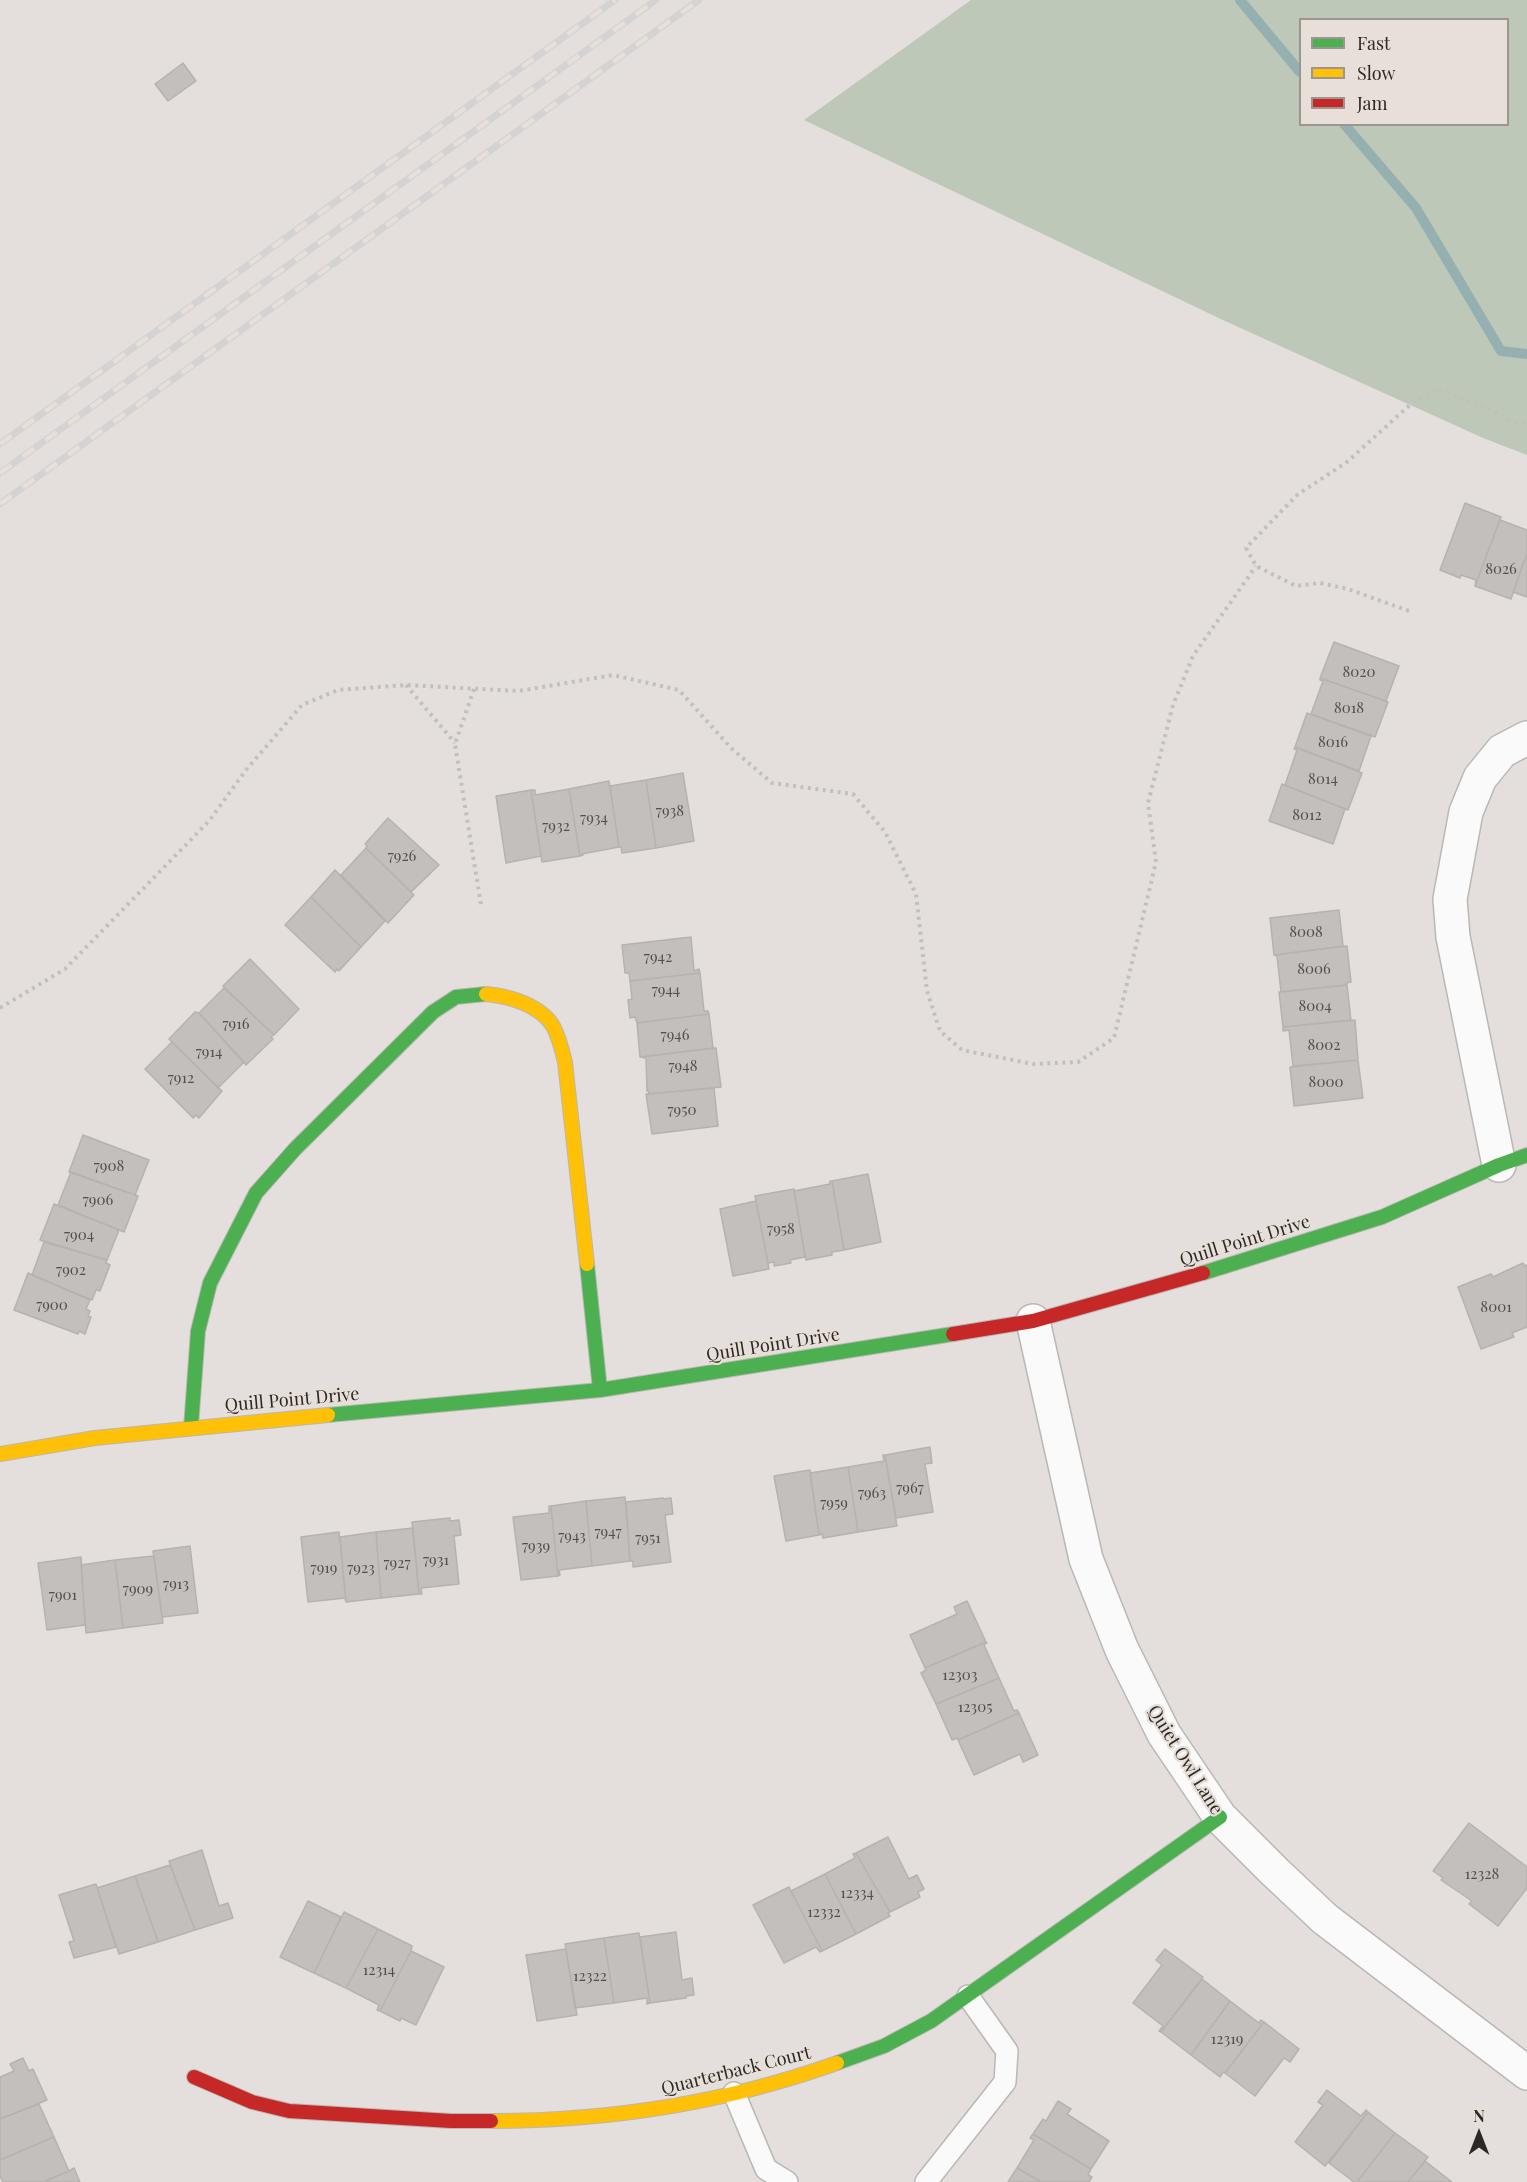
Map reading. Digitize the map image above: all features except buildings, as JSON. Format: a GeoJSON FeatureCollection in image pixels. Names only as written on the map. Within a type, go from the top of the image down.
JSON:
{"type":"FeatureCollection","features":[{"type":"Feature","properties":{"kind":"street"},"geometry":{"type":"LineString","coordinates":[[1513,1160],[1453,937],[1450,899],[1466,812],[1480,778],[1502,751],[1527,738]]}},
{"type":"Feature","properties":{"kind":"street"},"geometry":{"type":"LineString","coordinates":[[191,1427],[198,1331],[210,1283],[256,1193],[295,1149],[433,1012],[456,998],[480,993],[507,998],[532,1007],[551,1023],[565,1062],[600,1390]]}},
{"type":"Feature","properties":{"kind":"street","name":"Quill Point Drive"},"geometry":{"type":"LineString","coordinates":[[0,1454],[95,1438],[191,1427],[600,1390],[1033,1321],[1250,1260],[1382,1217],[1513,1160]]}},
{"type":"Feature","properties":{"kind":"street","name":"Quiet Owl Lane"},"geometry":{"type":"LineString","coordinates":[[1033,1321],[1086,1559],[1122,1650],[1164,1734],[1220,1817],[1325,1919],[1527,2073]]}},
{"type":"Feature","properties":{"kind":"street","name":"Quarterback Court"},"geometry":{"type":"LineString","coordinates":[[194,2078],[252,2102],[289,2111],[451,2121],[509,2121],[597,2117],[686,2105],[797,2078],[884,2046],[931,2021],[1220,1817]]}},
{"type":"Feature","properties":{"kind":"lane"},"geometry":{"type":"LineString","coordinates":[[926,2182],[1005,2082],[1007,2051],[968,1996]]}},
{"type":"Feature","properties":{"kind":"lane"},"geometry":{"type":"LineString","coordinates":[[734,2093],[766,2169],[787,2182]]}},
{"type":"Feature","properties":{"kind":"path"},"geometry":{"type":"LineString","coordinates":[[1409,611],[1320,583],[1296,586],[1256,566],[1246,548],[1297,495],[1347,462],[1412,403],[1438,389],[1490,409],[1515,423],[1527,423]]}},
{"type":"Feature","properties":{"kind":"path"},"geometry":{"type":"LineString","coordinates":[[0,1008],[65,969],[209,821],[246,770],[302,705],[338,690],[406,685],[518,691],[613,675],[679,690],[731,748],[772,783],[853,794],[885,832],[916,894],[927,991],[940,1031],[962,1050],[1033,1064],[1078,1062],[1114,1038],[1156,862],[1148,803],[1173,705],[1193,656],[1256,566]]}},
{"type":"Feature","properties":{"kind":"path"},"geometry":{"type":"LineString","coordinates":[[406,685],[455,744]]}},
{"type":"Feature","properties":{"kind":"path"},"geometry":{"type":"LineString","coordinates":[[474,688],[455,744],[481,905]]}},
{"type":"Feature","properties":{"kind":"green space"},"geometry":{"type":"Polygon","coordinates":[[[971,0],[1527,0],[1527,455],[1483,438],[1225,321],[804,120],[971,0]]]}},
{"type":"Feature","properties":{"kind":"waterway"},"geometry":{"type":"LineString","coordinates":[[1240,0],[1299,71]]}},
{"type":"Feature","properties":{"kind":"waterway"},"geometry":{"type":"LineString","coordinates":[[1346,126],[1416,208],[1501,351],[1527,354]]}},
{"type":"Feature","properties":{"kind":"railway"},"geometry":{"type":"LineString","coordinates":[[0,444],[615,0]]}},
{"type":"Feature","properties":{"kind":"railway"},"geometry":{"type":"LineString","coordinates":[[0,473],[656,0]]}},
{"type":"Feature","properties":{"kind":"railway"},"geometry":{"type":"LineString","coordinates":[[0,504],[699,0]]}},
{"type":"Feature","properties":{"kind":"traffic: fast"},"geometry":{"type":"LineString","coordinates":[[191,1427],[198,1331],[210,1283],[256,1193],[295,1149],[433,1012],[456,997],[486,994]]}},
{"type":"Feature","properties":{"kind":"traffic: fast"},"geometry":{"type":"LineString","coordinates":[[1203,1273],[1382,1217],[1499,1165],[1527,1155]]}},
{"type":"Feature","properties":{"kind":"traffic: fast"},"geometry":{"type":"LineString","coordinates":[[587,1264],[600,1390]]}},
{"type":"Feature","properties":{"kind":"traffic: fast"},"geometry":{"type":"LineString","coordinates":[[328,1415],[600,1390],[953,1334]]}},
{"type":"Feature","properties":{"kind":"traffic: fast"},"geometry":{"type":"LineString","coordinates":[[837,2063],[884,2046],[931,2021],[1220,1817]]}},
{"type":"Feature","properties":{"kind":"traffic: slow"},"geometry":{"type":"LineString","coordinates":[[486,994],[514,999],[532,1007],[547,1019],[557,1035],[565,1062],[587,1264]]}},
{"type":"Feature","properties":{"kind":"traffic: slow"},"geometry":{"type":"LineString","coordinates":[[0,1454],[95,1438],[328,1415]]}},
{"type":"Feature","properties":{"kind":"traffic: slow"},"geometry":{"type":"LineString","coordinates":[[491,2121],[579,2118],[666,2107],[752,2089],[837,2063]]}},
{"type":"Feature","properties":{"kind":"traffic: jam"},"geometry":{"type":"LineString","coordinates":[[953,1334],[1033,1321],[1203,1273]]}},
{"type":"Feature","properties":{"kind":"traffic: jam"},"geometry":{"type":"LineString","coordinates":[[194,2077],[252,2102],[289,2111],[451,2121],[491,2121]]}}]}
